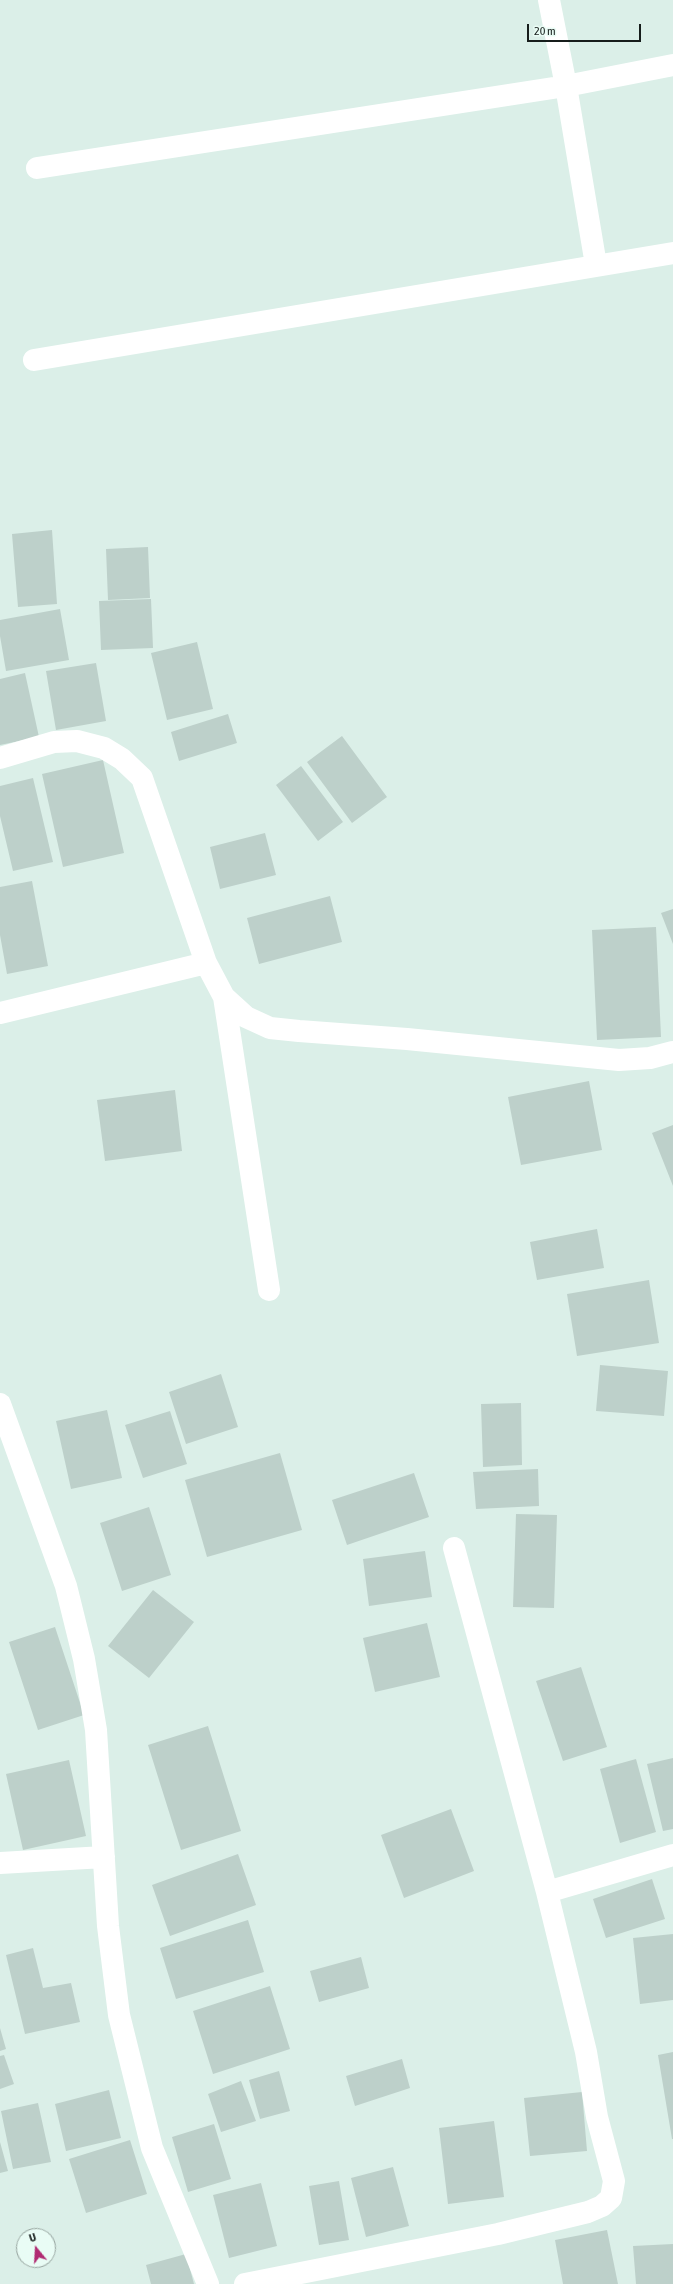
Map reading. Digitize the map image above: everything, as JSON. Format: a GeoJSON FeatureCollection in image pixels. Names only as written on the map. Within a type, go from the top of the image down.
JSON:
{"type":"FeatureCollection","features":[{"type":"Feature","properties":{"kind":"street"},"geometry":{"type":"LineString","coordinates":[[549,0],[566,86],[596,265]]}},
{"type":"Feature","properties":{"kind":"street"},"geometry":{"type":"LineString","coordinates":[[36,168],[566,86],[673,65]]}},
{"type":"Feature","properties":{"kind":"street"},"geometry":{"type":"LineString","coordinates":[[34,360],[673,253]]}},
{"type":"Feature","properties":{"kind":"street"},"geometry":{"type":"LineString","coordinates":[[0,758],[54,742],[77,742],[104,748],[122,759],[142,778],[206,963],[224,997],[246,1018],[270,1028],[299,1032],[415,1040],[619,1060],[650,1058],[673,1052]]}},
{"type":"Feature","properties":{"kind":"street"},"geometry":{"type":"LineString","coordinates":[[0,1013],[206,963]]}},
{"type":"Feature","properties":{"kind":"street"},"geometry":{"type":"LineString","coordinates":[[224,997],[269,1290]]}},
{"type":"Feature","properties":{"kind":"street"},"geometry":{"type":"LineString","coordinates":[[0,1404],[66,1586],[84,1660],[96,1730],[108,1926],[119,2015],[152,2148],[208,2284]]}},
{"type":"Feature","properties":{"kind":"street"},"geometry":{"type":"LineString","coordinates":[[245,2284],[498,2234],[588,2212],[602,2206],[611,2198],[614,2181],[597,2117],[586,2052],[547,1892],[454,1548]]}},
{"type":"Feature","properties":{"kind":"street"},"geometry":{"type":"LineString","coordinates":[[547,1892],[673,1856]]}},
{"type":"Feature","properties":{"kind":"street"},"geometry":{"type":"LineString","coordinates":[[0,1863],[104,1858]]}},
{"type":"Feature","properties":{"kind":"building"},"geometry":{"type":"Polygon","coordinates":[[[52,530],[57,604],[18,607],[12,534],[52,530]]]}},
{"type":"Feature","properties":{"kind":"building"},"geometry":{"type":"Polygon","coordinates":[[[148,547],[150,598],[108,600],[106,549],[148,547]]]}},
{"type":"Feature","properties":{"kind":"building"},"geometry":{"type":"Polygon","coordinates":[[[151,599],[153,648],[101,650],[99,601],[151,599]]]}},
{"type":"Feature","properties":{"kind":"building"},"geometry":{"type":"Polygon","coordinates":[[[60,609],[69,660],[6,671],[0,636],[0,620],[60,609]]]}},
{"type":"Feature","properties":{"kind":"building"},"geometry":{"type":"Polygon","coordinates":[[[197,642],[213,709],[167,720],[151,653],[197,642]]]}},
{"type":"Feature","properties":{"kind":"building"},"geometry":{"type":"Polygon","coordinates":[[[96,663],[106,721],[56,730],[46,671],[96,663]]]}},
{"type":"Feature","properties":{"kind":"building"},"geometry":{"type":"Polygon","coordinates":[[[25,673],[39,737],[0,745],[0,679],[25,673]]]}},
{"type":"Feature","properties":{"kind":"building"},"geometry":{"type":"Polygon","coordinates":[[[228,714],[237,743],[179,761],[171,732],[228,714]]]}},
{"type":"Feature","properties":{"kind":"building"},"geometry":{"type":"Polygon","coordinates":[[[342,736],[387,797],[352,823],[307,762],[342,736]]]}},
{"type":"Feature","properties":{"kind":"building"},"geometry":{"type":"Polygon","coordinates":[[[103,760],[124,853],[63,867],[42,774],[103,760]]]}},
{"type":"Feature","properties":{"kind":"building"},"geometry":{"type":"Polygon","coordinates":[[[301,766],[343,822],[318,841],[276,785],[301,766]]]}},
{"type":"Feature","properties":{"kind":"building"},"geometry":{"type":"Polygon","coordinates":[[[33,778],[53,862],[13,871],[0,816],[0,786],[33,778]]]}},
{"type":"Feature","properties":{"kind":"building"},"geometry":{"type":"Polygon","coordinates":[[[265,833],[276,875],[220,889],[210,847],[265,833]]]}},
{"type":"Feature","properties":{"kind":"building"},"geometry":{"type":"Polygon","coordinates":[[[32,881],[48,966],[7,974],[0,935],[0,887],[32,881]]]}},
{"type":"Feature","properties":{"kind":"building"},"geometry":{"type":"Polygon","coordinates":[[[330,896],[342,942],[259,964],[247,918],[330,896]]]}},
{"type":"Feature","properties":{"kind":"building"},"geometry":{"type":"Polygon","coordinates":[[[673,909],[673,944],[661,913],[673,909]]]}},
{"type":"Feature","properties":{"kind":"building"},"geometry":{"type":"Polygon","coordinates":[[[656,927],[661,1037],[597,1040],[592,930],[656,927]]]}},
{"type":"Feature","properties":{"kind":"building"},"geometry":{"type":"Polygon","coordinates":[[[589,1081],[602,1150],[521,1165],[508,1097],[589,1081]]]}},
{"type":"Feature","properties":{"kind":"building"},"geometry":{"type":"Polygon","coordinates":[[[175,1090],[182,1151],[105,1161],[97,1100],[175,1090]]]}},
{"type":"Feature","properties":{"kind":"building"},"geometry":{"type":"Polygon","coordinates":[[[673,1125],[673,1186],[652,1133],[673,1125]]]}},
{"type":"Feature","properties":{"kind":"building"},"geometry":{"type":"Polygon","coordinates":[[[597,1229],[604,1268],[537,1280],[530,1242],[597,1229]]]}},
{"type":"Feature","properties":{"kind":"building"},"geometry":{"type":"Polygon","coordinates":[[[649,1280],[659,1343],[577,1356],[567,1294],[649,1280]]]}},
{"type":"Feature","properties":{"kind":"building"},"geometry":{"type":"Polygon","coordinates":[[[600,1365],[668,1371],[664,1416],[596,1411],[600,1365]]]}},
{"type":"Feature","properties":{"kind":"building"},"geometry":{"type":"Polygon","coordinates":[[[221,1374],[238,1427],[186,1444],[169,1392],[221,1374]]]}},
{"type":"Feature","properties":{"kind":"building"},"geometry":{"type":"Polygon","coordinates":[[[521,1403],[522,1465],[483,1467],[481,1404],[521,1403]]]}},
{"type":"Feature","properties":{"kind":"building"},"geometry":{"type":"Polygon","coordinates":[[[107,1410],[122,1478],[71,1489],[56,1421],[107,1410]]]}},
{"type":"Feature","properties":{"kind":"building"},"geometry":{"type":"Polygon","coordinates":[[[170,1411],[187,1464],[143,1478],[125,1425],[170,1411]]]}},
{"type":"Feature","properties":{"kind":"building"},"geometry":{"type":"Polygon","coordinates":[[[280,1453],[302,1530],[207,1557],[185,1480],[280,1453]]]}},
{"type":"Feature","properties":{"kind":"building"},"geometry":{"type":"Polygon","coordinates":[[[538,1469],[539,1506],[476,1509],[473,1472],[538,1469]]]}},
{"type":"Feature","properties":{"kind":"building"},"geometry":{"type":"Polygon","coordinates":[[[414,1473],[429,1517],[347,1545],[332,1500],[414,1473]]]}},
{"type":"Feature","properties":{"kind":"building"},"geometry":{"type":"Polygon","coordinates":[[[149,1507],[171,1575],[122,1591],[100,1523],[149,1507]]]}},
{"type":"Feature","properties":{"kind":"building"},"geometry":{"type":"Polygon","coordinates":[[[516,1514],[557,1515],[554,1608],[513,1607],[516,1514]]]}},
{"type":"Feature","properties":{"kind":"building"},"geometry":{"type":"Polygon","coordinates":[[[425,1551],[432,1597],[369,1606],[363,1559],[425,1551]]]}},
{"type":"Feature","properties":{"kind":"building"},"geometry":{"type":"Polygon","coordinates":[[[153,1590],[194,1622],[149,1678],[108,1646],[153,1590]]]}},
{"type":"Feature","properties":{"kind":"building"},"geometry":{"type":"Polygon","coordinates":[[[427,1623],[440,1677],[375,1692],[363,1638],[427,1623]]]}},
{"type":"Feature","properties":{"kind":"building"},"geometry":{"type":"Polygon","coordinates":[[[55,1627],[84,1715],[38,1730],[9,1642],[55,1627]]]}},
{"type":"Feature","properties":{"kind":"building"},"geometry":{"type":"Polygon","coordinates":[[[581,1667],[607,1747],[563,1761],[536,1681],[581,1667]]]}},
{"type":"Feature","properties":{"kind":"building"},"geometry":{"type":"Polygon","coordinates":[[[208,1726],[241,1831],[181,1850],[148,1745],[208,1726]]]}},
{"type":"Feature","properties":{"kind":"building"},"geometry":{"type":"Polygon","coordinates":[[[673,1758],[673,1829],[663,1831],[647,1764],[673,1758]]]}},
{"type":"Feature","properties":{"kind":"building"},"geometry":{"type":"Polygon","coordinates":[[[636,1759],[656,1832],[620,1843],[600,1769],[636,1759]]]}},
{"type":"Feature","properties":{"kind":"building"},"geometry":{"type":"Polygon","coordinates":[[[69,1760],[86,1836],[23,1850],[6,1774],[69,1760]]]}},
{"type":"Feature","properties":{"kind":"building"},"geometry":{"type":"Polygon","coordinates":[[[451,1809],[474,1871],[404,1898],[381,1835],[451,1809]]]}},
{"type":"Feature","properties":{"kind":"building"},"geometry":{"type":"Polygon","coordinates":[[[238,1854],[256,1905],[170,1936],[152,1885],[238,1854]]]}},
{"type":"Feature","properties":{"kind":"building"},"geometry":{"type":"Polygon","coordinates":[[[652,1879],[665,1919],[606,1938],[593,1899],[652,1879]]]}},
{"type":"Feature","properties":{"kind":"building"},"geometry":{"type":"Polygon","coordinates":[[[248,1920],[264,1972],[176,1999],[160,1948],[248,1920]]]}},
{"type":"Feature","properties":{"kind":"building"},"geometry":{"type":"Polygon","coordinates":[[[673,1934],[673,2000],[640,2004],[633,1938],[673,1934]]]}},
{"type":"Feature","properties":{"kind":"building"},"geometry":{"type":"Polygon","coordinates":[[[33,1948],[43,1988],[71,1983],[80,2022],[25,2034],[6,1955],[33,1948]]]}},
{"type":"Feature","properties":{"kind":"building"},"geometry":{"type":"Polygon","coordinates":[[[361,1957],[369,1988],[319,2002],[310,1971],[361,1957]]]}},
{"type":"Feature","properties":{"kind":"building"},"geometry":{"type":"Polygon","coordinates":[[[270,1986],[290,2049],[213,2074],[193,2011],[270,1986]]]}},
{"type":"Feature","properties":{"kind":"building"},"geometry":{"type":"Polygon","coordinates":[[[0,2028],[6,2049],[0,2051],[0,2028]]]}},
{"type":"Feature","properties":{"kind":"building"},"geometry":{"type":"Polygon","coordinates":[[[673,2052],[673,2139],[672,2139],[658,2055],[673,2052]]]}},
{"type":"Feature","properties":{"kind":"building"},"geometry":{"type":"Polygon","coordinates":[[[4,2055],[14,2084],[0,2089],[0,2056],[4,2055]]]}},
{"type":"Feature","properties":{"kind":"building"},"geometry":{"type":"Polygon","coordinates":[[[402,2059],[410,2088],[355,2106],[346,2076],[402,2059]]]}},
{"type":"Feature","properties":{"kind":"building"},"geometry":{"type":"Polygon","coordinates":[[[279,2071],[290,2111],[260,2119],[249,2080],[279,2071]]]}},
{"type":"Feature","properties":{"kind":"building"},"geometry":{"type":"Polygon","coordinates":[[[241,2081],[256,2121],[221,2132],[208,2094],[241,2081]]]}},
{"type":"Feature","properties":{"kind":"building"},"geometry":{"type":"Polygon","coordinates":[[[109,2090],[121,2138],[66,2151],[55,2104],[109,2090]]]}},
{"type":"Feature","properties":{"kind":"building"},"geometry":{"type":"Polygon","coordinates":[[[582,2092],[587,2151],[530,2156],[524,2098],[582,2092]]]}},
{"type":"Feature","properties":{"kind":"building"},"geometry":{"type":"Polygon","coordinates":[[[38,2103],[51,2162],[13,2169],[1,2111],[38,2103]]]}},
{"type":"Feature","properties":{"kind":"building"},"geometry":{"type":"Polygon","coordinates":[[[494,2121],[504,2197],[448,2204],[439,2128],[494,2121]]]}},
{"type":"Feature","properties":{"kind":"building"},"geometry":{"type":"Polygon","coordinates":[[[214,2124],[231,2179],[188,2192],[172,2137],[214,2124]]]}},
{"type":"Feature","properties":{"kind":"building"},"geometry":{"type":"Polygon","coordinates":[[[130,2140],[147,2194],[86,2213],[69,2159],[130,2140]]]}},
{"type":"Feature","properties":{"kind":"building"},"geometry":{"type":"Polygon","coordinates":[[[0,2142],[8,2171],[0,2173],[0,2142]]]}},
{"type":"Feature","properties":{"kind":"building"},"geometry":{"type":"Polygon","coordinates":[[[393,2167],[409,2226],[366,2237],[351,2178],[393,2167]]]}},
{"type":"Feature","properties":{"kind":"building"},"geometry":{"type":"Polygon","coordinates":[[[339,2181],[349,2240],[319,2245],[309,2186],[339,2181]]]}},
{"type":"Feature","properties":{"kind":"building"},"geometry":{"type":"Polygon","coordinates":[[[261,2183],[277,2246],[229,2258],[213,2195],[261,2183]]]}},
{"type":"Feature","properties":{"kind":"building"},"geometry":{"type":"Polygon","coordinates":[[[607,2230],[618,2284],[563,2284],[555,2240],[607,2230]]]}},
{"type":"Feature","properties":{"kind":"building"},"geometry":{"type":"Polygon","coordinates":[[[673,2244],[673,2284],[636,2284],[633,2246],[673,2244]]]}},
{"type":"Feature","properties":{"kind":"building"},"geometry":{"type":"Polygon","coordinates":[[[186,2254],[194,2284],[151,2284],[146,2265],[186,2254]]]}}]}
